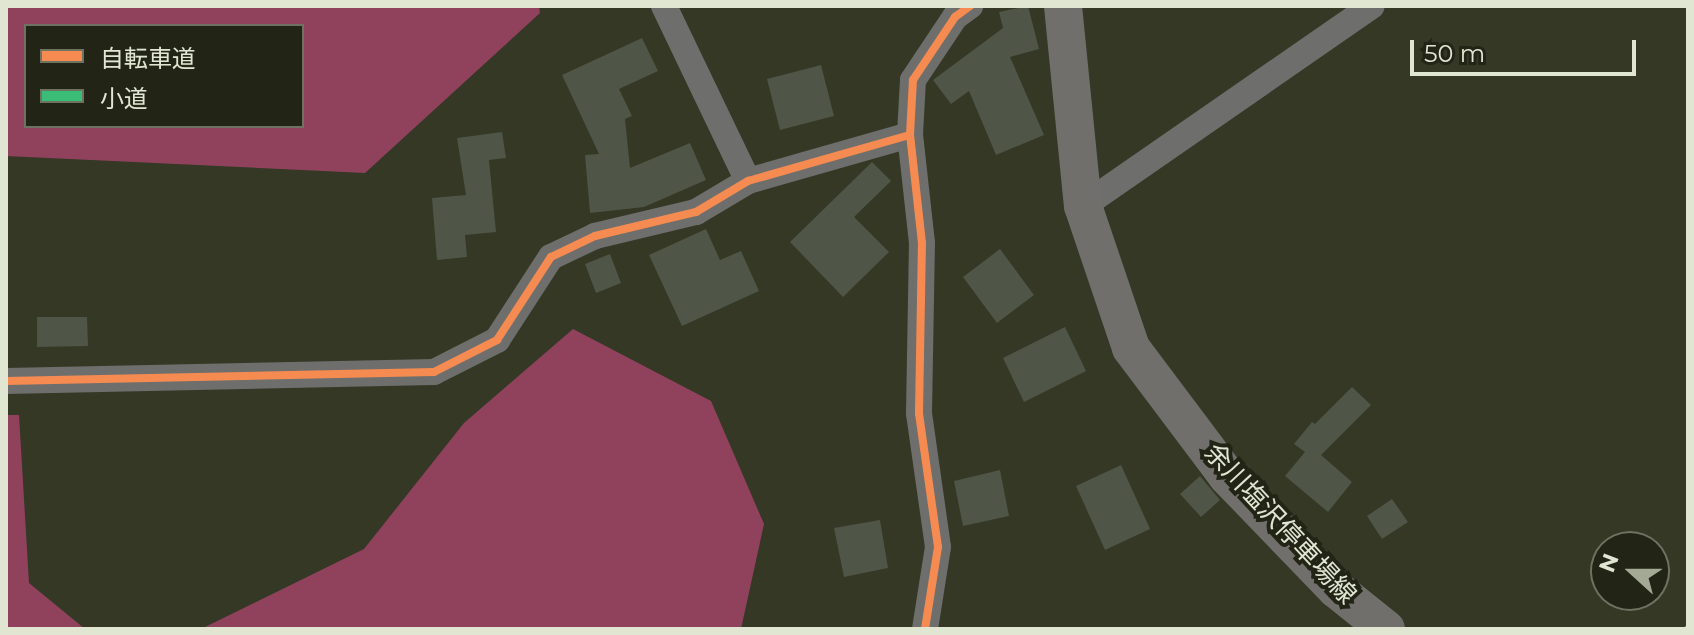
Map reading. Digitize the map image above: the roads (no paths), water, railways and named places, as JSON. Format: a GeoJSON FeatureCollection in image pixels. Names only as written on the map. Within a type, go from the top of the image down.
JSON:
{"type":"FeatureCollection","features":[{"type":"Feature","properties":{"kind":"main road","name":"余川塩沢停車場線"},"geometry":{"type":"LineString","coordinates":[[1063,6],[1083,206],[1131,348],[1227,476],[1336,589],[1386,629]]}},
{"type":"Feature","properties":{"kind":"street"},"geometry":{"type":"LineString","coordinates":[[664,6],[748,181]]}},
{"type":"Feature","properties":{"kind":"street"},"geometry":{"type":"LineString","coordinates":[[925,629],[938,547],[919,413],[922,243],[910,135],[913,80],[955,17],[970,6]]}},
{"type":"Feature","properties":{"kind":"street"},"geometry":{"type":"LineString","coordinates":[[1083,206],[1372,6]]}},
{"type":"Feature","properties":{"kind":"street"},"geometry":{"type":"LineString","coordinates":[[6,381],[434,372],[497,340],[551,257],[595,236],[696,212],[748,181],[910,135]]}}]}
